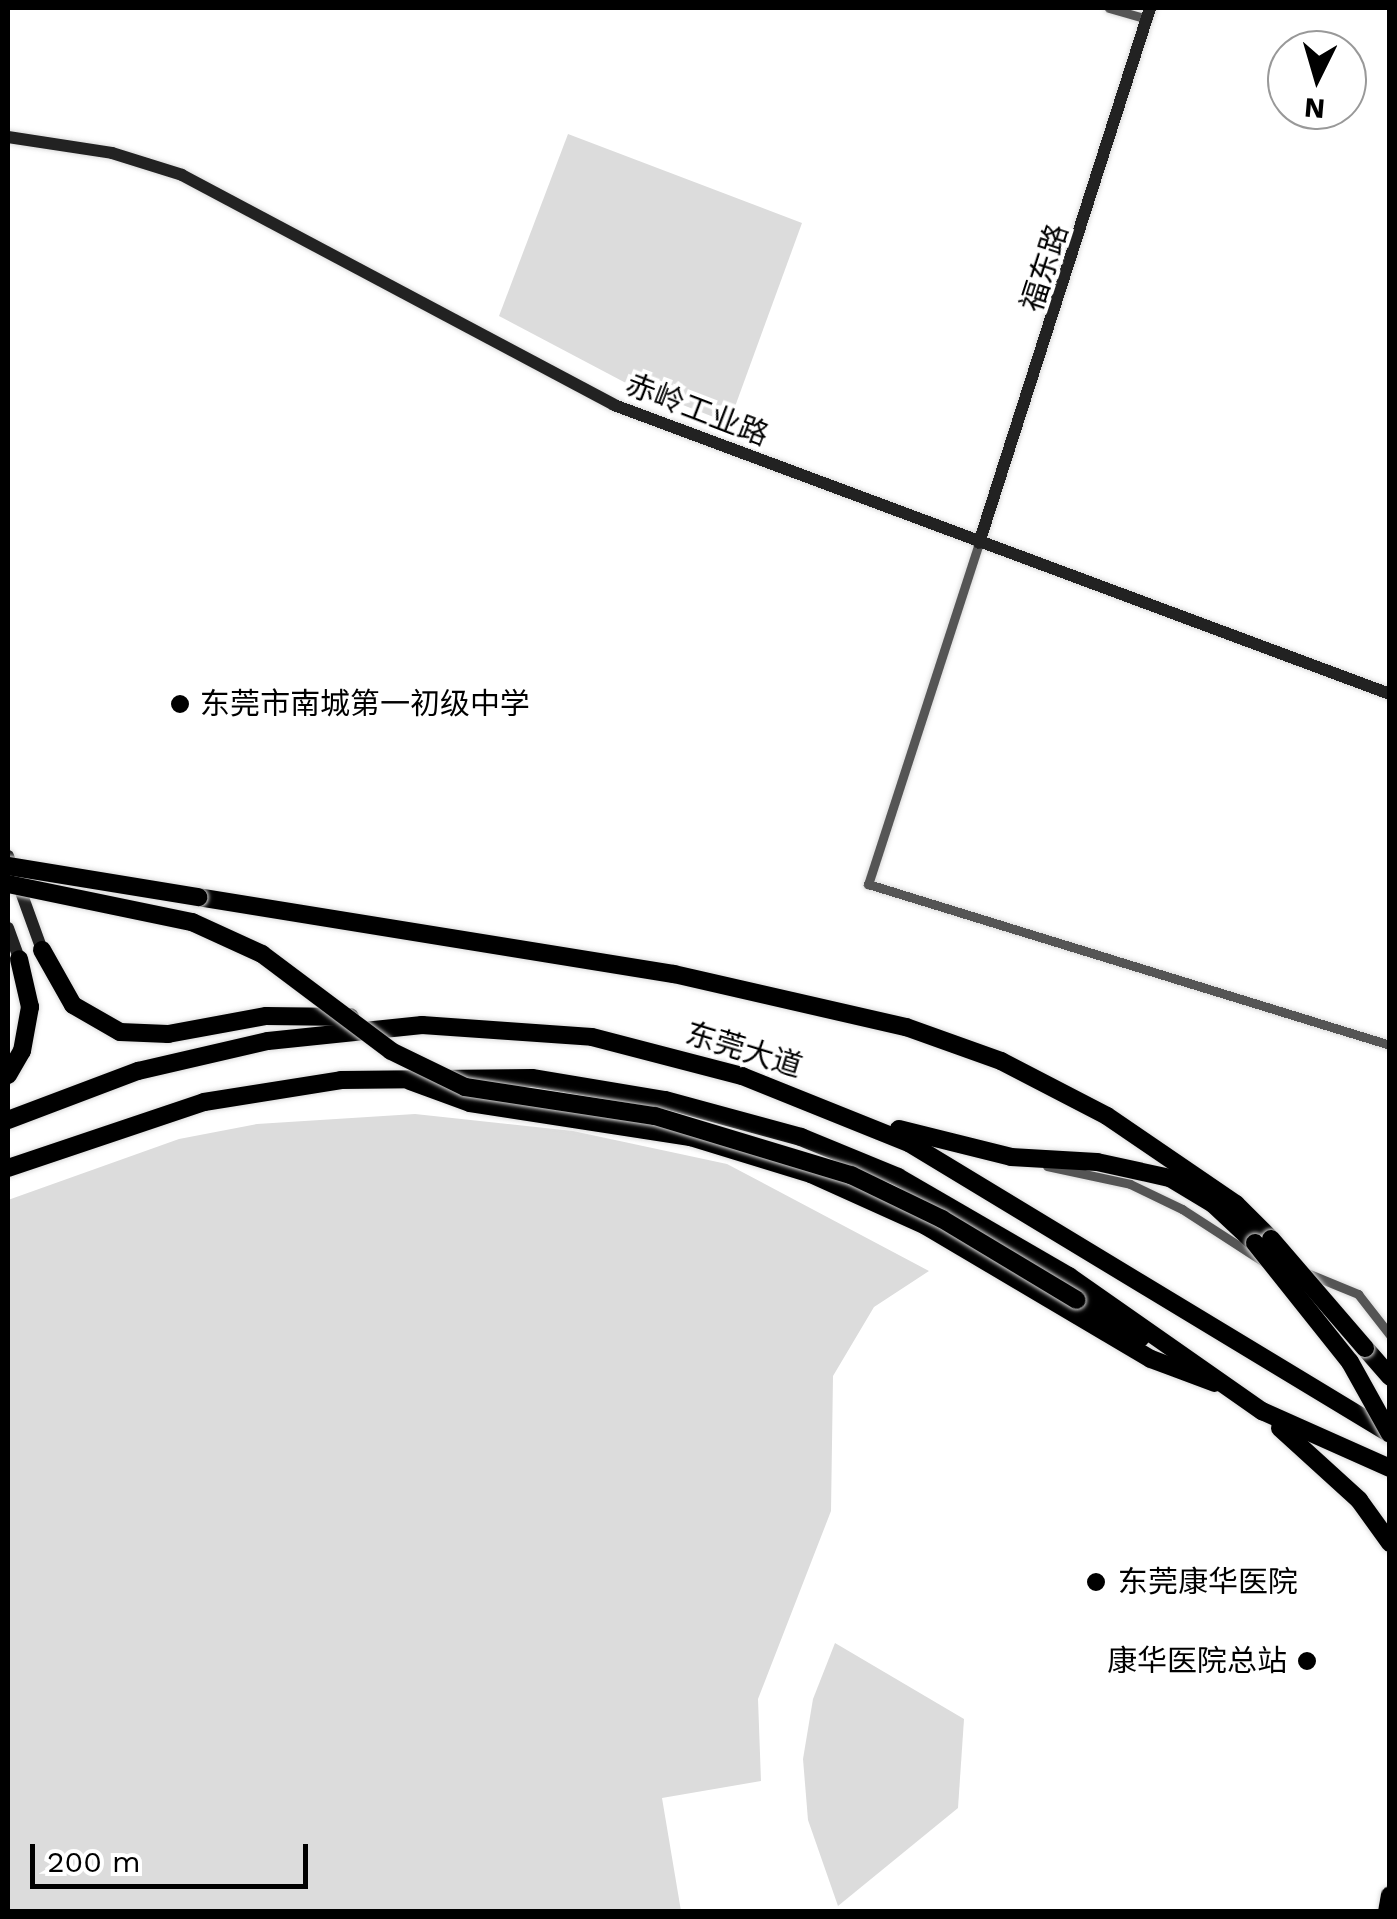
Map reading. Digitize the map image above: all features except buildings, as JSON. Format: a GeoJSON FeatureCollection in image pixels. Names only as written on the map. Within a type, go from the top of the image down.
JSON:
{"type":"FeatureCollection","features":[{"type":"Feature","properties":{"kind":"highway"},"geometry":{"type":"LineString","coordinates":[[8,866],[838,1007],[1001,1062],[1160,1151],[1236,1204],[1350,1362],[1390,1434]]}},
{"type":"Feature","properties":{"kind":"highway"},"geometry":{"type":"LineString","coordinates":[[8,884],[192,922],[262,954],[391,1050],[465,1087],[656,1116],[851,1176],[954,1226],[1224,1386]]}},
{"type":"Feature","properties":{"kind":"highway"},"geometry":{"type":"LineString","coordinates":[[42,950],[73,1005],[120,1032],[168,1034],[266,1016],[415,1026]]}},
{"type":"Feature","properties":{"kind":"highway"},"geometry":{"type":"LineString","coordinates":[[8,1075],[22,1051],[30,1007],[19,959]]}},
{"type":"Feature","properties":{"kind":"highway","name":"东莞大道"},"geometry":{"type":"LineString","coordinates":[[8,1120],[78,1090],[268,1040],[415,1026],[592,1037],[817,1102],[972,1178],[1390,1434]]}},
{"type":"Feature","properties":{"kind":"highway"},"geometry":{"type":"LineString","coordinates":[[395,1076],[470,1103],[690,1137],[811,1174],[957,1242],[1150,1358],[1224,1386]]}},
{"type":"Feature","properties":{"kind":"highway"},"geometry":{"type":"LineString","coordinates":[[8,1168],[204,1102],[395,1076],[581,1083],[734,1116],[816,1142],[898,1177],[1069,1276],[1240,1397],[1324,1465],[1390,1543]]}},
{"type":"Feature","properties":{"kind":"highway"},"geometry":{"type":"LineString","coordinates":[[817,1102],[1011,1157],[1140,1170],[1170,1178],[1263,1241],[1390,1377]]}},
{"type":"Feature","properties":{"kind":"highway"},"geometry":{"type":"LineString","coordinates":[[1160,1151],[1213,1204]]}},
{"type":"Feature","properties":{"kind":"highway"},"geometry":{"type":"LineString","coordinates":[[1240,1397],[1317,1440],[1390,1468]]}},
{"type":"Feature","properties":{"kind":"highway"},"geometry":{"type":"LineString","coordinates":[[1387,1912],[1390,1895]]}},
{"type":"Feature","properties":{"kind":"street"},"geometry":{"type":"LineString","coordinates":[[1109,8],[1148,13]]}},
{"type":"Feature","properties":{"kind":"street","name":"福东路"},"geometry":{"type":"LineString","coordinates":[[979,543],[1148,13]]}},
{"type":"Feature","properties":{"kind":"street","name":"赤岭工业路"},"geometry":{"type":"LineString","coordinates":[[8,137],[112,153],[182,176],[602,400],[1390,694]]}},
{"type":"Feature","properties":{"kind":"street"},"geometry":{"type":"LineString","coordinates":[[979,543],[868,884],[1390,1045]]}},
{"type":"Feature","properties":{"kind":"street"},"geometry":{"type":"LineString","coordinates":[[8,856],[42,950]]}},
{"type":"Feature","properties":{"kind":"street"},"geometry":{"type":"LineString","coordinates":[[8,928],[19,959]]}},
{"type":"Feature","properties":{"kind":"street"},"geometry":{"type":"LineString","coordinates":[[1011,1157],[1130,1184],[1165,1201],[1266,1264],[1322,1276],[1358,1294],[1390,1334]]}},
{"type":"Feature","properties":{"kind":"shaded area"},"geometry":{"type":"Polygon","coordinates":[[[568,134],[802,223],[729,423],[624,382],[499,316],[568,134]]]}},
{"type":"Feature","properties":{"kind":"shaded area"},"geometry":{"type":"Polygon","coordinates":[[[415,1114],[573,1131],[727,1164],[929,1271],[874,1307],[833,1376],[831,1511],[758,1699],[761,1781],[662,1798],[681,1911],[8,1911],[8,1200],[179,1139],[257,1124],[415,1114]]]}},
{"type":"Feature","properties":{"kind":"shaded area"},"geometry":{"type":"Polygon","coordinates":[[[835,1643],[964,1719],[958,1808],[838,1906],[808,1820],[803,1759],[813,1699],[835,1643]]]}},
{"type":"Feature","properties":{"kind":"place","name":"东莞市南城第一初级中学"},"geometry":{"type":"Point","coordinates":[180,704]}},
{"type":"Feature","properties":{"kind":"place","name":"东莞康华医院"},"geometry":{"type":"Point","coordinates":[1096,1582]}},
{"type":"Feature","properties":{"kind":"place","name":"康华医院总站"},"geometry":{"type":"Point","coordinates":[1307,1661]}}]}
